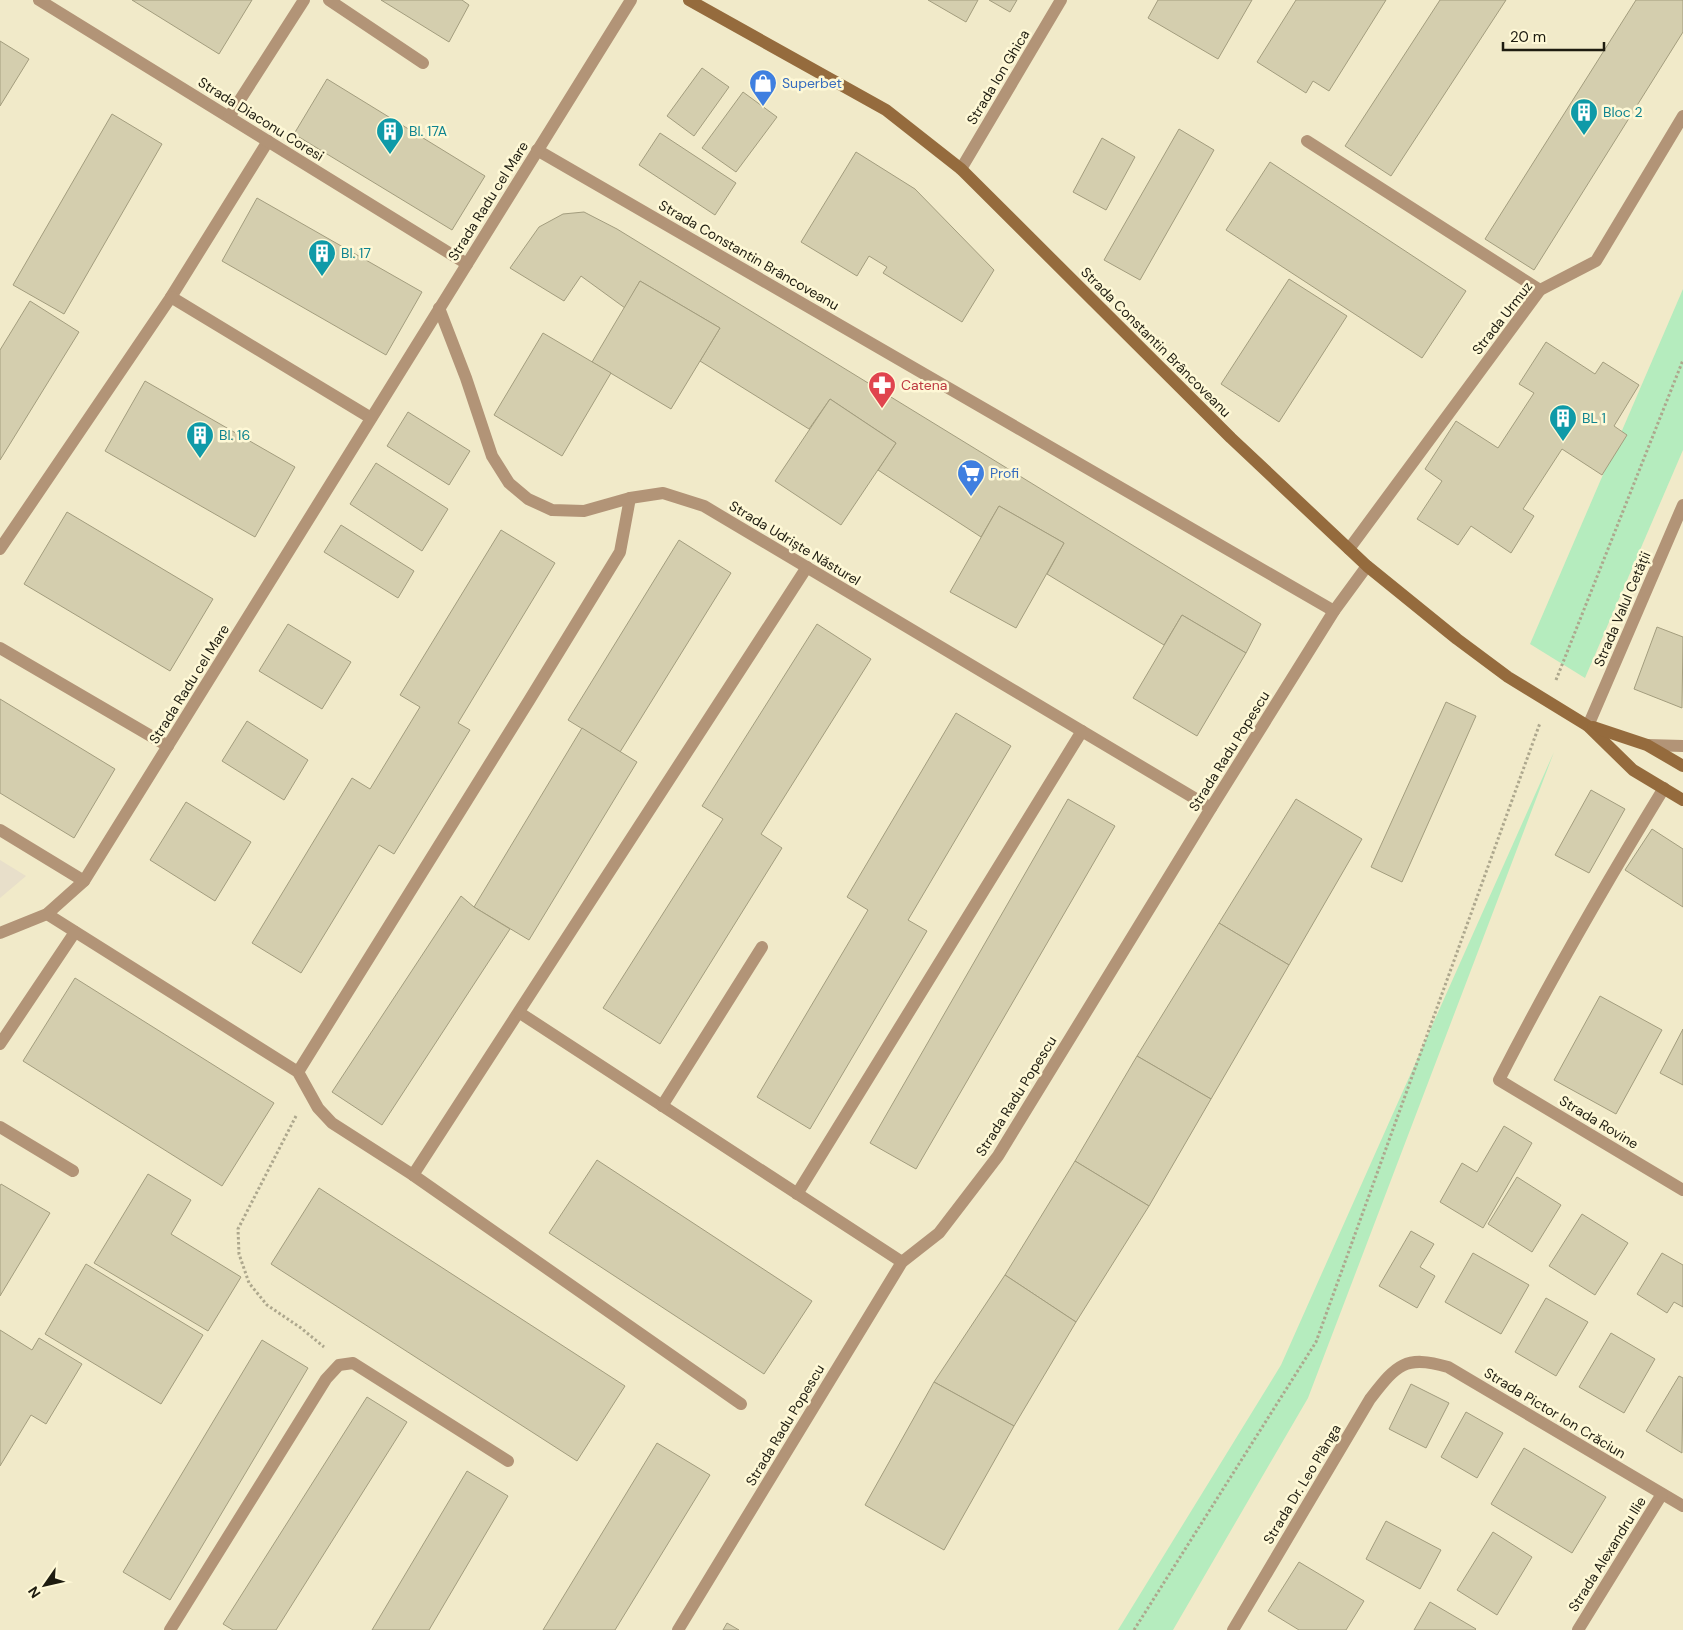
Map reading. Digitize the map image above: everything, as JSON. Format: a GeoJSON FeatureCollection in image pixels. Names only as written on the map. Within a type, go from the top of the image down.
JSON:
{"type":"FeatureCollection","features":[{"type":"Feature","properties":{"kind":"main road","name":"Strada Constantin Brâncoveanu"},"geometry":{"type":"LineString","coordinates":[[689,0],[886,110],[961,169],[1231,438],[1366,566],[1508,677],[1588,726],[1634,770],[1683,800]]}},
{"type":"Feature","properties":{"kind":"main road","name":"Strada Constantin Brâncoveanu"},"geometry":{"type":"LineString","coordinates":[[1588,726],[1647,746],[1683,766]]}},
{"type":"Feature","properties":{"kind":"street","name":"Strada Diaconu Coresi"},"geometry":{"type":"LineString","coordinates":[[39,0],[467,264]]}},
{"type":"Feature","properties":{"kind":"street"},"geometry":{"type":"LineString","coordinates":[[229,117],[304,0]]}},
{"type":"Feature","properties":{"kind":"street"},"geometry":{"type":"LineString","coordinates":[[328,0],[424,63]]}},
{"type":"Feature","properties":{"kind":"street","name":"Strada Radu cel Mare"},"geometry":{"type":"LineString","coordinates":[[0,933],[47,914],[84,881],[631,0]]}},
{"type":"Feature","properties":{"kind":"street","name":"Strada Ion Ghica"},"geometry":{"type":"LineString","coordinates":[[961,169],[1061,0]]}},
{"type":"Feature","properties":{"kind":"street","name":"Strada Urmuz"},"geometry":{"type":"LineString","coordinates":[[1348,549],[1540,290],[1596,261],[1683,116]]}},
{"type":"Feature","properties":{"kind":"street"},"geometry":{"type":"LineString","coordinates":[[1307,140],[1540,290]]}},
{"type":"Feature","properties":{"kind":"street"},"geometry":{"type":"LineString","coordinates":[[0,549],[170,297],[268,141]]}},
{"type":"Feature","properties":{"kind":"street","name":"Strada Constantin Brâncoveanu"},"geometry":{"type":"LineString","coordinates":[[537,150],[1334,612]]}},
{"type":"Feature","properties":{"kind":"street"},"geometry":{"type":"LineString","coordinates":[[170,297],[371,418]]}},
{"type":"Feature","properties":{"kind":"street","name":"Strada Udriște Năsturel"},"geometry":{"type":"LineString","coordinates":[[440,308],[492,456],[509,483],[528,499],[552,510],[584,511],[630,498],[663,493],[704,506],[1211,808]]}},
{"type":"Feature","properties":{"kind":"street"},"geometry":{"type":"LineString","coordinates":[[298,1072],[620,552],[630,498]]}},
{"type":"Feature","properties":{"kind":"street","name":"Strada Valul Cetății"},"geometry":{"type":"LineString","coordinates":[[1588,726],[1683,505]]}},
{"type":"Feature","properties":{"kind":"street","name":"Strada Radu Popescu"},"geometry":{"type":"LineString","coordinates":[[678,1630],[902,1262],[939,1233],[998,1156],[1211,808],[1334,612],[1366,566]]}},
{"type":"Feature","properties":{"kind":"street"},"geometry":{"type":"LineString","coordinates":[[413,1175],[520,1013],[807,567]]}},
{"type":"Feature","properties":{"kind":"street"},"geometry":{"type":"LineString","coordinates":[[0,648],[168,746]]}},
{"type":"Feature","properties":{"kind":"street"},"geometry":{"type":"LineString","coordinates":[[796,1194],[1082,732]]}},
{"type":"Feature","properties":{"kind":"street"},"geometry":{"type":"LineString","coordinates":[[1647,746],[1683,746]]}},
{"type":"Feature","properties":{"kind":"street","name":"Strada Rovine"},"geometry":{"type":"LineString","coordinates":[[1664,788],[1539,1002],[1499,1080],[1683,1190]]}},
{"type":"Feature","properties":{"kind":"street"},"geometry":{"type":"LineString","coordinates":[[0,830],[84,881]]}},
{"type":"Feature","properties":{"kind":"street"},"geometry":{"type":"LineString","coordinates":[[47,914],[298,1072],[318,1108],[332,1123],[413,1175],[741,1404]]}},
{"type":"Feature","properties":{"kind":"street"},"geometry":{"type":"LineString","coordinates":[[0,1044],[75,932]]}},
{"type":"Feature","properties":{"kind":"street"},"geometry":{"type":"LineString","coordinates":[[662,1106],[762,947]]}},
{"type":"Feature","properties":{"kind":"street"},"geometry":{"type":"LineString","coordinates":[[520,1013],[902,1262]]}},
{"type":"Feature","properties":{"kind":"street"},"geometry":{"type":"LineString","coordinates":[[0,1127],[73,1171]]}},
{"type":"Feature","properties":{"kind":"street","name":"Strada Pictor Ion Crăciun"},"geometry":{"type":"LineString","coordinates":[[1407,1362],[1427,1360],[1448,1367],[1683,1506]]}},
{"type":"Feature","properties":{"kind":"street","name":"Strada Dr. Leo Plànga"},"geometry":{"type":"LineString","coordinates":[[1233,1630],[1370,1400],[1387,1377],[1407,1362]]}},
{"type":"Feature","properties":{"kind":"street"},"geometry":{"type":"LineString","coordinates":[[170,1630],[326,1379],[338,1365],[353,1364],[508,1461]]}},
{"type":"Feature","properties":{"kind":"street","name":"Strada Alexandru Ilie"},"geometry":{"type":"LineString","coordinates":[[1578,1630],[1662,1494]]}},
{"type":"Feature","properties":{"kind":"path"},"geometry":{"type":"LineString","coordinates":[[1134,1630],[1316,1342],[1548,701],[1683,360]]}},
{"type":"Feature","properties":{"kind":"path"},"geometry":{"type":"LineString","coordinates":[[298,1072],[300,1109],[238,1229],[239,1254],[249,1283],[267,1306],[324,1347],[338,1365]]}},
{"type":"Feature","properties":{"kind":"shaded area"},"geometry":{"type":"Polygon","coordinates":[[[0,860],[26,876],[0,898],[0,860]]]}},
{"type":"Feature","properties":{"kind":"green space"},"geometry":{"type":"Polygon","coordinates":[[[1683,289],[1683,450],[1585,678],[1530,644],[1683,289]]]}},
{"type":"Feature","properties":{"kind":"green space"},"geometry":{"type":"Polygon","coordinates":[[[1554,752],[1308,1398],[1173,1630],[1118,1630],[1281,1365],[1554,752]]]}},
{"type":"Feature","properties":{"kind":"building"},"geometry":{"type":"Polygon","coordinates":[[[132,0],[252,0],[219,54],[132,0]]]}},
{"type":"Feature","properties":{"kind":"building"},"geometry":{"type":"Polygon","coordinates":[[[381,0],[462,0],[469,5],[449,42],[381,0]]]}},
{"type":"Feature","properties":{"kind":"building"},"geometry":{"type":"Polygon","coordinates":[[[928,0],[978,0],[966,22],[928,0]]]}},
{"type":"Feature","properties":{"kind":"building"},"geometry":{"type":"Polygon","coordinates":[[[989,0],[1017,0],[1010,12],[989,0]]]}},
{"type":"Feature","properties":{"kind":"building"},"geometry":{"type":"Polygon","coordinates":[[[1158,0],[1252,0],[1218,59],[1148,18],[1158,0]]]}},
{"type":"Feature","properties":{"kind":"building"},"geometry":{"type":"Polygon","coordinates":[[[1296,0],[1386,0],[1329,91],[1313,81],[1306,93],[1257,62],[1296,0]]]}},
{"type":"Feature","properties":{"kind":"building"},"geometry":{"type":"Polygon","coordinates":[[[1440,0],[1506,0],[1391,176],[1345,146],[1440,0]]]}},
{"type":"Feature","properties":{"kind":"building","name":"Bloc 2"},"geometry":{"type":"Polygon","coordinates":[[[1636,0],[1683,0],[1683,32],[1534,270],[1485,239],[1636,0]]]}},
{"type":"Feature","properties":{"kind":"building"},"geometry":{"type":"Polygon","coordinates":[[[0,41],[29,59],[0,106],[0,41]]]}},
{"type":"Feature","properties":{"kind":"building"},"geometry":{"type":"Polygon","coordinates":[[[702,68],[729,87],[694,136],[667,116],[702,68]]]}},
{"type":"Feature","properties":{"kind":"building","name":"Bl. 17A"},"geometry":{"type":"Polygon","coordinates":[[[327,79],[485,176],[452,230],[294,134],[327,79]]]}},
{"type":"Feature","properties":{"kind":"building"},"geometry":{"type":"Polygon","coordinates":[[[743,92],[777,117],[736,172],[702,148],[743,92]]]}},
{"type":"Feature","properties":{"kind":"building"},"geometry":{"type":"Polygon","coordinates":[[[112,114],[162,144],[64,314],[13,285],[112,114]]]}},
{"type":"Feature","properties":{"kind":"building"},"geometry":{"type":"Polygon","coordinates":[[[1179,129],[1214,150],[1140,280],[1104,260],[1179,129]]]}},
{"type":"Feature","properties":{"kind":"building"},"geometry":{"type":"Polygon","coordinates":[[[660,133],[736,183],[715,215],[639,165],[660,133]]]}},
{"type":"Feature","properties":{"kind":"building"},"geometry":{"type":"Polygon","coordinates":[[[1102,138],[1135,157],[1106,210],[1073,192],[1102,138]]]}},
{"type":"Feature","properties":{"kind":"building"},"geometry":{"type":"Polygon","coordinates":[[[856,152],[915,189],[994,270],[962,322],[883,273],[887,267],[869,256],[857,276],[801,242],[856,152]]]}},
{"type":"Feature","properties":{"kind":"building"},"geometry":{"type":"Polygon","coordinates":[[[1270,162],[1466,291],[1422,358],[1226,230],[1270,162]]]}},
{"type":"Feature","properties":{"kind":"building","name":"Bl. 17"},"geometry":{"type":"Polygon","coordinates":[[[257,198],[422,292],[386,355],[222,261],[257,198]]]}},
{"type":"Feature","properties":{"kind":"building"},"geometry":{"type":"Polygon","coordinates":[[[584,212],[617,229],[1261,624],[1246,653],[1182,615],[1164,645],[1047,574],[1064,543],[999,506],[981,537],[878,470],[896,443],[830,399],[809,429],[700,361],[720,328],[640,281],[625,308],[581,276],[564,301],[510,268],[539,227],[563,214],[584,212]]]}},
{"type":"Feature","properties":{"kind":"building"},"geometry":{"type":"Polygon","coordinates":[[[1289,279],[1347,316],[1279,422],[1221,384],[1289,279]]]}},
{"type":"Feature","properties":{"kind":"building"},"geometry":{"type":"Polygon","coordinates":[[[640,281],[720,328],[671,409],[592,362],[640,281]]]}},
{"type":"Feature","properties":{"kind":"building"},"geometry":{"type":"Polygon","coordinates":[[[30,301],[79,332],[0,460],[0,350],[30,301]]]}},
{"type":"Feature","properties":{"kind":"building"},"geometry":{"type":"Polygon","coordinates":[[[543,333],[611,373],[562,456],[494,415],[543,333]]]}},
{"type":"Feature","properties":{"kind":"building","name":"BL 1"},"geometry":{"type":"Polygon","coordinates":[[[1546,342],[1595,374],[1603,362],[1639,385],[1614,426],[1627,435],[1602,475],[1562,449],[1523,509],[1534,516],[1511,553],[1471,526],[1458,545],[1417,519],[1442,481],[1425,469],[1456,421],[1498,448],[1534,393],[1519,384],[1546,342]]]}},
{"type":"Feature","properties":{"kind":"building","name":"Bl. 16"},"geometry":{"type":"Polygon","coordinates":[[[145,381],[295,467],[255,537],[105,451],[145,381]]]}},
{"type":"Feature","properties":{"kind":"building"},"geometry":{"type":"Polygon","coordinates":[[[830,399],[896,443],[841,525],[775,481],[830,399]]]}},
{"type":"Feature","properties":{"kind":"building"},"geometry":{"type":"Polygon","coordinates":[[[408,412],[470,451],[449,485],[387,446],[408,412]]]}},
{"type":"Feature","properties":{"kind":"building"},"geometry":{"type":"Polygon","coordinates":[[[376,463],[448,509],[422,551],[350,504],[376,463]]]}},
{"type":"Feature","properties":{"kind":"building"},"geometry":{"type":"Polygon","coordinates":[[[999,506],[1064,543],[1016,628],[950,592],[999,506]]]}},
{"type":"Feature","properties":{"kind":"building"},"geometry":{"type":"Polygon","coordinates":[[[67,512],[213,599],[170,671],[24,584],[67,512]]]}},
{"type":"Feature","properties":{"kind":"building"},"geometry":{"type":"Polygon","coordinates":[[[341,525],[414,571],[398,598],[324,552],[341,525]]]}},
{"type":"Feature","properties":{"kind":"building"},"geometry":{"type":"Polygon","coordinates":[[[501,530],[555,563],[458,723],[470,730],[394,854],[379,845],[301,973],[252,943],[352,778],[370,789],[420,707],[400,695],[501,530]]]}},
{"type":"Feature","properties":{"kind":"building"},"geometry":{"type":"Polygon","coordinates":[[[679,540],[731,573],[620,752],[568,720],[679,540]]]}},
{"type":"Feature","properties":{"kind":"building"},"geometry":{"type":"Polygon","coordinates":[[[1182,615],[1246,653],[1197,736],[1133,698],[1182,615]]]}},
{"type":"Feature","properties":{"kind":"building"},"geometry":{"type":"Polygon","coordinates":[[[288,624],[351,662],[322,709],[259,671],[288,624]]]}},
{"type":"Feature","properties":{"kind":"building"},"geometry":{"type":"Polygon","coordinates":[[[817,624],[871,659],[761,834],[782,848],[660,1044],[603,1008],[723,819],[702,806],[817,624]]]}},
{"type":"Feature","properties":{"kind":"building"},"geometry":{"type":"Polygon","coordinates":[[[1657,627],[1683,637],[1682,708],[1634,689],[1657,627]]]}},
{"type":"Feature","properties":{"kind":"building"},"geometry":{"type":"Polygon","coordinates":[[[0,699],[115,769],[74,838],[0,793],[0,699]]]}},
{"type":"Feature","properties":{"kind":"building"},"geometry":{"type":"Polygon","coordinates":[[[1446,702],[1476,716],[1402,882],[1371,867],[1446,702]]]}},
{"type":"Feature","properties":{"kind":"building"},"geometry":{"type":"Polygon","coordinates":[[[956,713],[1011,746],[908,920],[927,931],[810,1129],[757,1097],[868,910],[847,897],[956,713]]]}},
{"type":"Feature","properties":{"kind":"building"},"geometry":{"type":"Polygon","coordinates":[[[247,721],[308,760],[284,800],[222,761],[247,721]]]}},
{"type":"Feature","properties":{"kind":"building"},"geometry":{"type":"Polygon","coordinates":[[[582,728],[637,762],[529,940],[474,907],[582,728]]]}},
{"type":"Feature","properties":{"kind":"building"},"geometry":{"type":"Polygon","coordinates":[[[1591,790],[1625,809],[1589,873],[1555,855],[1591,790]]]}},
{"type":"Feature","properties":{"kind":"building"},"geometry":{"type":"Polygon","coordinates":[[[1068,799],[1115,826],[916,1169],[870,1143],[1068,799]]]}},
{"type":"Feature","properties":{"kind":"building"},"geometry":{"type":"Polygon","coordinates":[[[1296,799],[1362,839],[1289,965],[1219,923],[1296,799]]]}},
{"type":"Feature","properties":{"kind":"building"},"geometry":{"type":"Polygon","coordinates":[[[186,802],[251,842],[215,901],[150,860],[186,802]]]}},
{"type":"Feature","properties":{"kind":"building"},"geometry":{"type":"Polygon","coordinates":[[[1652,829],[1683,849],[1683,907],[1625,870],[1652,829]]]}},
{"type":"Feature","properties":{"kind":"building"},"geometry":{"type":"Polygon","coordinates":[[[461,896],[474,907],[510,929],[382,1125],[332,1092],[461,896]]]}},
{"type":"Feature","properties":{"kind":"building"},"geometry":{"type":"Polygon","coordinates":[[[1219,923],[1289,965],[1211,1099],[1137,1056],[1219,923]]]}},
{"type":"Feature","properties":{"kind":"building"},"geometry":{"type":"Polygon","coordinates":[[[75,978],[274,1103],[222,1186],[23,1061],[75,978]]]}},
{"type":"Feature","properties":{"kind":"building"},"geometry":{"type":"Polygon","coordinates":[[[1600,996],[1662,1030],[1616,1114],[1554,1080],[1600,996]]]}},
{"type":"Feature","properties":{"kind":"building"},"geometry":{"type":"Polygon","coordinates":[[[1683,1029],[1683,1085],[1660,1073],[1683,1029]]]}},
{"type":"Feature","properties":{"kind":"building"},"geometry":{"type":"Polygon","coordinates":[[[1137,1056],[1211,1099],[1149,1206],[1075,1161],[1137,1056]]]}},
{"type":"Feature","properties":{"kind":"building"},"geometry":{"type":"Polygon","coordinates":[[[1504,1126],[1532,1143],[1483,1228],[1440,1202],[1462,1163],[1477,1172],[1504,1126]]]}},
{"type":"Feature","properties":{"kind":"building"},"geometry":{"type":"Polygon","coordinates":[[[597,1160],[812,1301],[764,1374],[549,1233],[597,1160]]]}},
{"type":"Feature","properties":{"kind":"building"},"geometry":{"type":"Polygon","coordinates":[[[1075,1161],[1149,1206],[1076,1322],[1005,1275],[1075,1161]]]}},
{"type":"Feature","properties":{"kind":"building"},"geometry":{"type":"Polygon","coordinates":[[[148,1174],[191,1200],[171,1234],[241,1277],[208,1331],[94,1263],[148,1174]]]}},
{"type":"Feature","properties":{"kind":"building"},"geometry":{"type":"Polygon","coordinates":[[[1517,1177],[1561,1205],[1532,1252],[1488,1224],[1517,1177]]]}},
{"type":"Feature","properties":{"kind":"building"},"geometry":{"type":"Polygon","coordinates":[[[1,1184],[50,1213],[0,1296],[0,1186],[1,1184]]]}},
{"type":"Feature","properties":{"kind":"building"},"geometry":{"type":"Polygon","coordinates":[[[319,1188],[625,1386],[577,1461],[271,1264],[319,1188]]]}},
{"type":"Feature","properties":{"kind":"building"},"geometry":{"type":"Polygon","coordinates":[[[1582,1214],[1628,1243],[1595,1295],[1549,1266],[1582,1214]]]}},
{"type":"Feature","properties":{"kind":"building"},"geometry":{"type":"Polygon","coordinates":[[[1411,1231],[1434,1244],[1420,1267],[1435,1276],[1417,1308],[1379,1286],[1411,1231]]]}},
{"type":"Feature","properties":{"kind":"building"},"geometry":{"type":"Polygon","coordinates":[[[1473,1253],[1529,1285],[1501,1334],[1445,1302],[1473,1253]]]}},
{"type":"Feature","properties":{"kind":"building"},"geometry":{"type":"Polygon","coordinates":[[[1662,1253],[1683,1265],[1683,1307],[1674,1302],[1667,1313],[1637,1294],[1662,1253]]]}},
{"type":"Feature","properties":{"kind":"building"},"geometry":{"type":"Polygon","coordinates":[[[86,1264],[203,1335],[161,1404],[45,1334],[86,1264]]]}},
{"type":"Feature","properties":{"kind":"building"},"geometry":{"type":"Polygon","coordinates":[[[1005,1275],[1076,1322],[1014,1426],[934,1382],[1005,1275]]]}},
{"type":"Feature","properties":{"kind":"building"},"geometry":{"type":"Polygon","coordinates":[[[1546,1298],[1588,1322],[1556,1376],[1515,1352],[1546,1298]]]}},
{"type":"Feature","properties":{"kind":"building"},"geometry":{"type":"Polygon","coordinates":[[[0,1330],[32,1350],[39,1338],[82,1364],[46,1424],[31,1415],[0,1466],[0,1330]]]}},
{"type":"Feature","properties":{"kind":"building"},"geometry":{"type":"Polygon","coordinates":[[[1611,1333],[1655,1359],[1624,1413],[1579,1387],[1611,1333]]]}},
{"type":"Feature","properties":{"kind":"building"},"geometry":{"type":"Polygon","coordinates":[[[262,1340],[308,1368],[170,1600],[123,1572],[262,1340]]]}},
{"type":"Feature","properties":{"kind":"building"},"geometry":{"type":"Polygon","coordinates":[[[1679,1376],[1683,1378],[1682,1453],[1646,1431],[1679,1376]]]}},
{"type":"Feature","properties":{"kind":"building"},"geometry":{"type":"Polygon","coordinates":[[[934,1382],[1014,1426],[944,1550],[865,1505],[934,1382]]]}},
{"type":"Feature","properties":{"kind":"building"},"geometry":{"type":"Polygon","coordinates":[[[1411,1384],[1449,1403],[1426,1448],[1389,1429],[1411,1384]]]}},
{"type":"Feature","properties":{"kind":"building"},"geometry":{"type":"Polygon","coordinates":[[[367,1397],[407,1422],[276,1630],[233,1630],[223,1624],[367,1397]]]}},
{"type":"Feature","properties":{"kind":"building"},"geometry":{"type":"Polygon","coordinates":[[[1466,1412],[1503,1433],[1477,1478],[1441,1457],[1466,1412]]]}},
{"type":"Feature","properties":{"kind":"building"},"geometry":{"type":"Polygon","coordinates":[[[657,1443],[710,1475],[615,1630],[543,1630],[657,1443]]]}},
{"type":"Feature","properties":{"kind":"building"},"geometry":{"type":"Polygon","coordinates":[[[1524,1448],[1606,1497],[1572,1553],[1491,1504],[1524,1448]]]}},
{"type":"Feature","properties":{"kind":"building"},"geometry":{"type":"Polygon","coordinates":[[[467,1471],[508,1496],[429,1630],[372,1630],[467,1471]]]}},
{"type":"Feature","properties":{"kind":"building"},"geometry":{"type":"Polygon","coordinates":[[[1386,1521],[1441,1550],[1420,1589],[1366,1559],[1386,1521]]]}},
{"type":"Feature","properties":{"kind":"building"},"geometry":{"type":"Polygon","coordinates":[[[1493,1532],[1532,1557],[1497,1615],[1457,1590],[1493,1532]]]}},
{"type":"Feature","properties":{"kind":"building"},"geometry":{"type":"Polygon","coordinates":[[[1299,1562],[1364,1601],[1346,1630],[1299,1630],[1268,1611],[1299,1562]]]}},
{"type":"Feature","properties":{"kind":"building"},"geometry":{"type":"Polygon","coordinates":[[[1430,1602],[1476,1629],[1414,1630],[1430,1602]]]}},
{"type":"Feature","properties":{"kind":"building"},"geometry":{"type":"Polygon","coordinates":[[[727,1623],[739,1630],[723,1630],[727,1623]]]}},
{"type":"Feature","properties":{"kind":"place","name":"Superbet"},"geometry":{"type":"Point","coordinates":[763,107]}},
{"type":"Feature","properties":{"kind":"place","name":"Bloc 2"},"geometry":{"type":"Point","coordinates":[1584,136]}},
{"type":"Feature","properties":{"kind":"place","name":"Bl. 17A"},"geometry":{"type":"Point","coordinates":[390,155]}},
{"type":"Feature","properties":{"kind":"place","name":"Bl. 17"},"geometry":{"type":"Point","coordinates":[322,277]}},
{"type":"Feature","properties":{"kind":"place","name":"Catena"},"geometry":{"type":"Point","coordinates":[882,409]}},
{"type":"Feature","properties":{"kind":"place","name":"BL 1"},"geometry":{"type":"Point","coordinates":[1563,442]}},
{"type":"Feature","properties":{"kind":"place","name":"Bl. 16"},"geometry":{"type":"Point","coordinates":[200,459]}},
{"type":"Feature","properties":{"kind":"place","name":"Profi"},"geometry":{"type":"Point","coordinates":[971,497]}}]}
